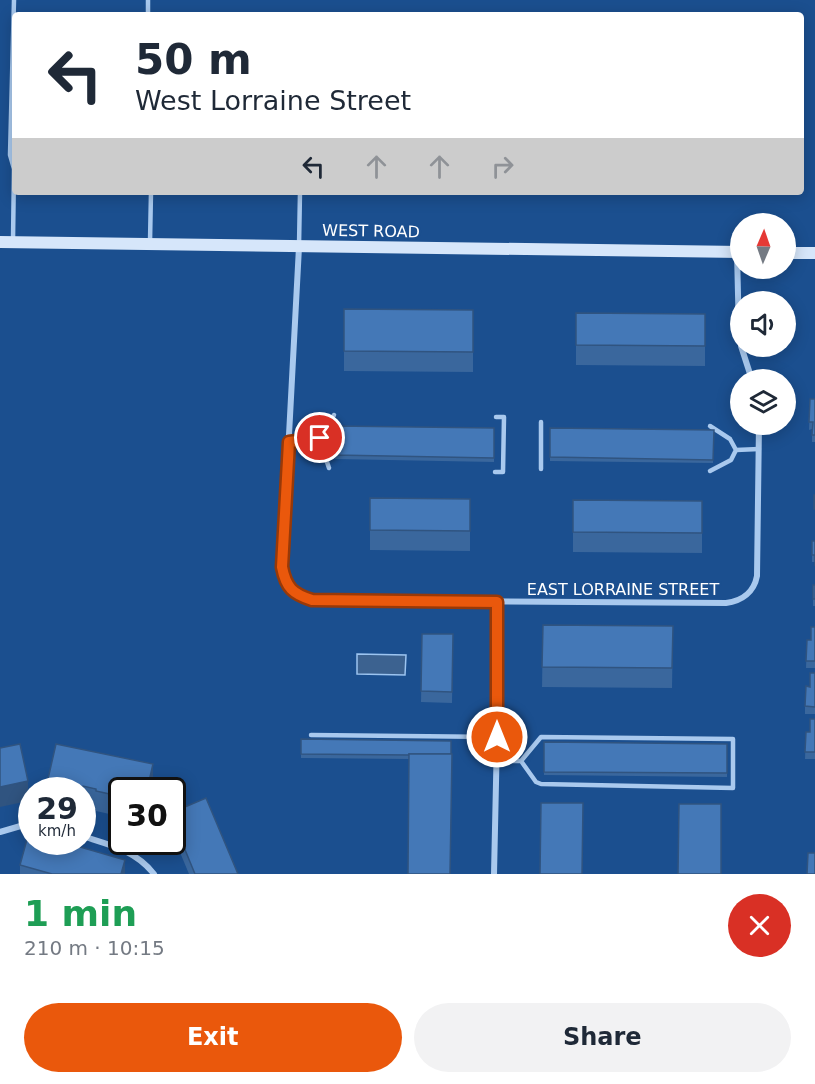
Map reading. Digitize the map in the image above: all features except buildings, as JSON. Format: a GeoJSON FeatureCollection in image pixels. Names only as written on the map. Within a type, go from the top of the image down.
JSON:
{"type":"FeatureCollection","features":[{"type":"Feature","properties":{"kind":"main road","name":"WEST ROAD"},"geometry":{"type":"LineString","coordinates":[[6,242],[730,252]]}},
{"type":"Feature","properties":{"kind":"main road"},"geometry":{"type":"LineString","coordinates":[[796,253],[815,253]]}},
{"type":"Feature","properties":{"kind":"street","name":"EAST LORRAINE STREET"},"geometry":{"type":"LineString","coordinates":[[298,247],[282,567],[284,578],[299,596],[312,600],[497,602],[726,603],[741,600],[756,582],[757,576],[759,448]]}},
{"type":"Feature","properties":{"kind":"street"},"geometry":{"type":"LineString","coordinates":[[759,435],[759,448]]}},
{"type":"Feature","properties":{"kind":"street"},"geometry":{"type":"LineString","coordinates":[[495,874],[497,602]]}},
{"type":"Feature","properties":{"kind":"street"},"geometry":{"type":"LineString","coordinates":[[0,832],[18,827]]}},
{"type":"Feature","properties":{"kind":"street"},"geometry":{"type":"LineString","coordinates":[[96,841],[138,857],[154,874]]}},
{"type":"Feature","properties":{"kind":"lane"},"geometry":{"type":"LineString","coordinates":[[12,88],[10,155],[12,161]]}},
{"type":"Feature","properties":{"kind":"lane"},"geometry":{"type":"LineString","coordinates":[[6,242],[12,193]]}},
{"type":"Feature","properties":{"kind":"lane"},"geometry":{"type":"LineString","coordinates":[[150,244],[151,195]]}},
{"type":"Feature","properties":{"kind":"lane"},"geometry":{"type":"LineString","coordinates":[[298,247],[300,195]]}},
{"type":"Feature","properties":{"kind":"lane"},"geometry":{"type":"LineString","coordinates":[[329,468],[320,438],[334,415]]}},
{"type":"Feature","properties":{"kind":"lane"},"geometry":{"type":"LineString","coordinates":[[495,472],[503,472],[504,417],[496,417]]}},
{"type":"Feature","properties":{"kind":"lane"},"geometry":{"type":"LineString","coordinates":[[541,422],[541,469]]}},
{"type":"Feature","properties":{"kind":"lane"},"geometry":{"type":"LineString","coordinates":[[710,426],[730,439],[736,450]]}},
{"type":"Feature","properties":{"kind":"lane"},"geometry":{"type":"LineString","coordinates":[[289,442],[320,438]]}},
{"type":"Feature","properties":{"kind":"lane"},"geometry":{"type":"LineString","coordinates":[[736,450],[759,448]]}},
{"type":"Feature","properties":{"kind":"lane"},"geometry":{"type":"LineString","coordinates":[[710,471],[731,460],[736,450]]}},
{"type":"Feature","properties":{"kind":"lane"},"geometry":{"type":"LineString","coordinates":[[311,735],[497,737]]}},
{"type":"Feature","properties":{"kind":"lane"},"geometry":{"type":"LineString","coordinates":[[497,761],[521,761],[542,737],[733,739],[733,788],[541,784],[536,782],[521,761]]}},
{"type":"Feature","properties":{"kind":"water"},"geometry":{"type":"Polygon","coordinates":[[[357,654],[406,655],[405,675],[357,674],[357,654]]]}},
{"type":"Feature","properties":{"kind":"route"},"geometry":{"type":"LineString","coordinates":[[320,438],[289,442],[282,567],[284,578],[299,596],[312,600],[497,602],[497,737]]}}]}
